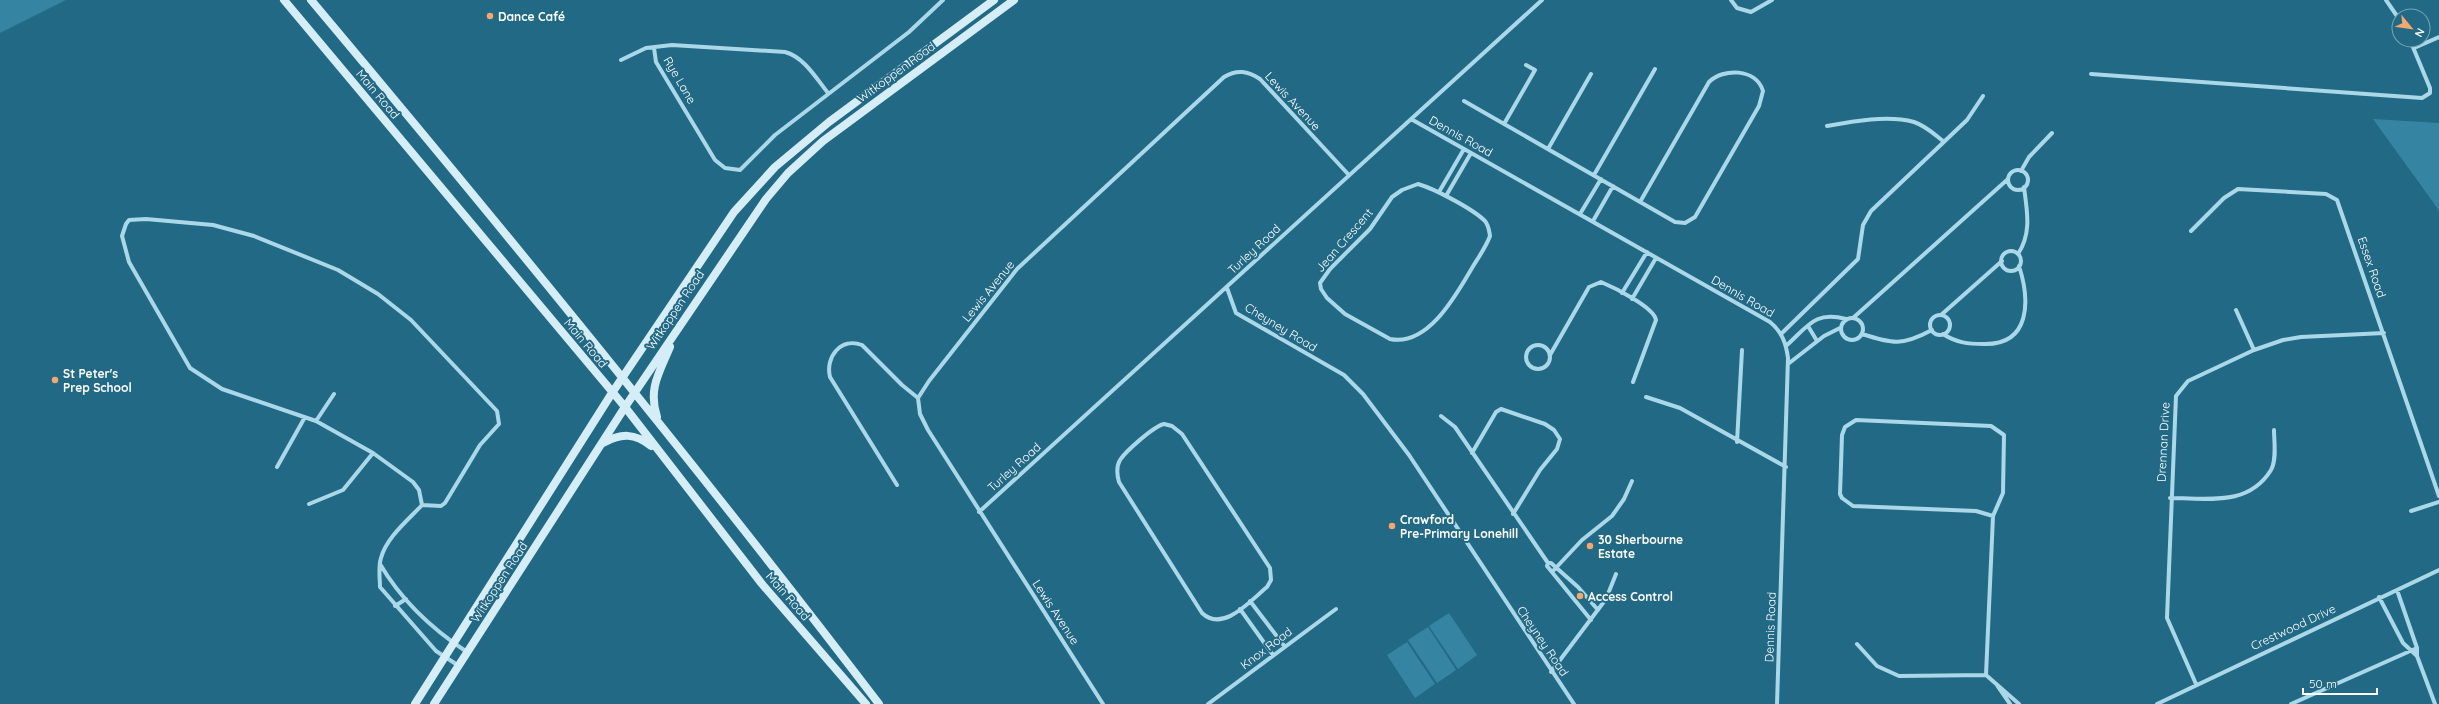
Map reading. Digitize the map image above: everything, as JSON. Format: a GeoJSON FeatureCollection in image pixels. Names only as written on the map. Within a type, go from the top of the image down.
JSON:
{"type":"FeatureCollection","features":[{"type":"Feature","properties":{"kind":"main road","name":"Main Road"},"geometry":{"type":"LineString","coordinates":[[284,0],[625,407],[762,584],[866,704]]}},
{"type":"Feature","properties":{"kind":"main road","name":"Main Road"},"geometry":{"type":"LineString","coordinates":[[311,0],[565,306],[779,572],[879,704]]}},
{"type":"Feature","properties":{"kind":"main road","name":"Witkoppen Road"},"geometry":{"type":"LineString","coordinates":[[415,704],[612,393],[713,241],[734,212],[764,178],[829,122],[994,0]]}},
{"type":"Feature","properties":{"kind":"main road","name":"Witkoppen Road"},"geometry":{"type":"LineString","coordinates":[[434,704],[634,393],[766,199],[805,156],[1014,0]]}},
{"type":"Feature","properties":{"kind":"main road"},"geometry":{"type":"LineString","coordinates":[[658,422],[652,402],[653,390],[677,330]]}},
{"type":"Feature","properties":{"kind":"main road"},"geometry":{"type":"LineString","coordinates":[[601,444],[618,436],[629,435],[642,440],[658,451]]}},
{"type":"Feature","properties":{"kind":"street","name":"Rye Lane"},"geometry":{"type":"LineString","coordinates":[[828,93],[802,61],[790,54],[672,45],[654,48],[656,62],[716,160],[730,170],[740,170],[745,167],[775,135],[828,93],[910,32],[943,0]]}},
{"type":"Feature","properties":{"kind":"street","name":"Turley Road"},"geometry":{"type":"LineString","coordinates":[[979,512],[1227,288],[1348,174],[1542,0]]}},
{"type":"Feature","properties":{"kind":"street"},"geometry":{"type":"LineString","coordinates":[[1731,0],[1737,8],[1751,12],[1772,0]]}},
{"type":"Feature","properties":{"kind":"street"},"geometry":{"type":"LineString","coordinates":[[621,60],[641,50],[654,48]]}},
{"type":"Feature","properties":{"kind":"street"},"geometry":{"type":"LineString","coordinates":[[2091,74],[2422,98],[2430,93],[2430,88],[2414,48]]}},
{"type":"Feature","properties":{"kind":"street"},"geometry":{"type":"LineString","coordinates":[[1504,124],[1535,70],[1526,65]]}},
{"type":"Feature","properties":{"kind":"street"},"geometry":{"type":"LineString","coordinates":[[1594,175],[1655,69]]}},
{"type":"Feature","properties":{"kind":"street","name":"Lewis Avenue"},"geometry":{"type":"LineString","coordinates":[[1103,704],[924,424],[918,398],[929,381],[1017,269],[1224,77],[1232,72],[1251,73],[1260,79],[1348,174]]}},
{"type":"Feature","properties":{"kind":"street"},"geometry":{"type":"LineString","coordinates":[[1464,101],[1601,179],[1612,186],[1640,202],[1675,222],[1692,220],[1759,106],[1763,90],[1757,79],[1744,74],[1726,73],[1714,76],[1709,82],[1640,202]]}},
{"type":"Feature","properties":{"kind":"street"},"geometry":{"type":"LineString","coordinates":[[1548,149],[1591,74]]}},
{"type":"Feature","properties":{"kind":"street"},"geometry":{"type":"LineString","coordinates":[[1781,334],[1858,259],[1863,225],[1871,211],[1943,141],[1967,120],[1984,96]]}},
{"type":"Feature","properties":{"kind":"street","name":"Dennis Road"},"geometry":{"type":"LineString","coordinates":[[1410,118],[1770,322],[1781,334],[1787,345],[1788,364],[1786,467],[1777,704]]}},
{"type":"Feature","properties":{"kind":"street"},"geometry":{"type":"LineString","coordinates":[[1828,126],[1849,122],[1892,120],[1907,122],[1928,129],[1943,141]]}},
{"type":"Feature","properties":{"kind":"street"},"geometry":{"type":"LineString","coordinates":[[2022,171],[2029,157],[2052,133]]}},
{"type":"Feature","properties":{"kind":"street"},"geometry":{"type":"LineString","coordinates":[[1438,192],[1464,149]]}},
{"type":"Feature","properties":{"kind":"street"},"geometry":{"type":"LineString","coordinates":[[1446,196],[1471,153]]}},
{"type":"Feature","properties":{"kind":"street"},"geometry":{"type":"LineString","coordinates":[[1787,345],[1808,326],[1822,316],[1831,315],[1846,319],[1853,318],[2008,179],[2013,171],[2022,171]]}},
{"type":"Feature","properties":{"kind":"street"},"geometry":{"type":"LineString","coordinates":[[2018,254],[2024,245],[2028,222],[2024,187],[2027,178],[2022,171]]}},
{"type":"Feature","properties":{"kind":"street"},"geometry":{"type":"LineString","coordinates":[[1580,214],[1601,179]]}},
{"type":"Feature","properties":{"kind":"street"},"geometry":{"type":"LineString","coordinates":[[2008,179],[2009,185],[2014,189],[2024,187]]}},
{"type":"Feature","properties":{"kind":"street","name":"Jean Crescent"},"geometry":{"type":"LineString","coordinates":[[1418,184],[1446,196],[1486,222],[1489,227],[1490,236],[1442,315],[1411,336],[1397,340],[1390,339],[1346,314],[1327,298],[1321,289],[1323,278],[1370,229],[1392,197],[1402,190],[1418,184]]}},
{"type":"Feature","properties":{"kind":"street"},"geometry":{"type":"LineString","coordinates":[[1592,221],[1612,186]]}},
{"type":"Feature","properties":{"kind":"street","name":"Essex Road"},"geometry":{"type":"LineString","coordinates":[[2191,231],[2224,198],[2238,189],[2333,196],[2340,204],[2439,496]]}},
{"type":"Feature","properties":{"kind":"street"},"geometry":{"type":"LineString","coordinates":[[422,506],[419,490],[413,482],[373,453],[316,421],[231,393],[190,368],[129,262],[122,236],[123,227],[129,220],[146,218],[213,226],[254,236],[338,270],[378,294],[411,320],[496,411],[500,420],[497,428],[480,445],[445,503],[441,506],[422,506],[396,534],[384,551],[380,564],[380,587],[395,606],[436,651],[459,666]]}},
{"type":"Feature","properties":{"kind":"street"},"geometry":{"type":"LineString","coordinates":[[1622,293],[1647,252]]}},
{"type":"Feature","properties":{"kind":"street"},"geometry":{"type":"LineString","coordinates":[[2002,261],[2003,266],[2008,270],[2014,270],[2019,266],[2021,260],[2018,254],[2012,252],[2006,253],[2002,261],[1941,316],[1933,319],[1930,324],[1932,330],[1937,334],[1943,334],[1960,343],[1969,344],[1997,344],[2011,337],[2020,327],[2024,316],[2025,283],[2019,266]]}},
{"type":"Feature","properties":{"kind":"street"},"geometry":{"type":"LineString","coordinates":[[1632,299],[1656,258]]}},
{"type":"Feature","properties":{"kind":"street"},"geometry":{"type":"LineString","coordinates":[[1550,355],[1545,348],[1538,345],[1530,348],[1526,359],[1532,368],[1539,369],[1548,363],[1550,355],[1589,287],[1601,282],[1652,311],[1656,320],[1633,382]]}},
{"type":"Feature","properties":{"kind":"street","name":"Cheyney Road"},"geometry":{"type":"LineString","coordinates":[[1227,288],[1236,313],[1344,375],[1363,394],[1409,455],[1498,588],[1551,672],[1574,704]]}},
{"type":"Feature","properties":{"kind":"street"},"geometry":{"type":"LineString","coordinates":[[2236,310],[2254,350]]}},
{"type":"Feature","properties":{"kind":"street"},"geometry":{"type":"LineString","coordinates":[[1941,316],[1946,318],[1950,324],[1948,330],[1943,334]]}},
{"type":"Feature","properties":{"kind":"street"},"geometry":{"type":"LineString","coordinates":[[1840,328],[1842,336],[1848,340],[1856,340],[1862,334],[1862,324],[1853,318]]}},
{"type":"Feature","properties":{"kind":"street"},"geometry":{"type":"LineString","coordinates":[[1788,364],[1817,341],[1840,328],[1846,319]]}},
{"type":"Feature","properties":{"kind":"street"},"geometry":{"type":"LineString","coordinates":[[1808,326],[1817,341]]}},
{"type":"Feature","properties":{"kind":"street"},"geometry":{"type":"LineString","coordinates":[[1862,334],[1895,342],[1910,342],[1932,330]]}},
{"type":"Feature","properties":{"kind":"street","name":"Drennan Drive"},"geometry":{"type":"LineString","coordinates":[[2196,684],[2167,618],[2174,402],[2179,390],[2188,381],[2254,350],[2292,338],[2384,333]]}},
{"type":"Feature","properties":{"kind":"street"},"geometry":{"type":"LineString","coordinates":[[896,485],[830,377],[830,360],[836,350],[846,344],[862,345],[908,392],[918,398]]}},
{"type":"Feature","properties":{"kind":"street"},"geometry":{"type":"LineString","coordinates":[[1737,442],[1742,350]]}},
{"type":"Feature","properties":{"kind":"street"},"geometry":{"type":"LineString","coordinates":[[316,421],[334,394]]}},
{"type":"Feature","properties":{"kind":"street"},"geometry":{"type":"LineString","coordinates":[[1646,397],[1680,408],[1737,442],[1786,467]]}},
{"type":"Feature","properties":{"kind":"street"},"geometry":{"type":"LineString","coordinates":[[1472,453],[1496,412],[1501,409],[1545,424],[1558,434],[1560,442],[1557,449],[1540,470],[1513,514]]}},
{"type":"Feature","properties":{"kind":"street"},"geometry":{"type":"LineString","coordinates":[[1441,416],[1455,427],[1513,514],[1548,563],[1547,566],[1591,620]]}},
{"type":"Feature","properties":{"kind":"street"},"geometry":{"type":"LineString","coordinates":[[277,467],[305,417]]}},
{"type":"Feature","properties":{"kind":"street"},"geometry":{"type":"LineString","coordinates":[[1986,675],[1993,516],[2003,493],[2004,435],[1996,428],[1856,420],[1846,427],[1842,435],[1840,494],[1849,504],[1853,506],[1976,512],[1993,516]]}},
{"type":"Feature","properties":{"kind":"street"},"geometry":{"type":"LineString","coordinates":[[1168,425],[1179,431],[1270,568],[1269,584],[1250,601],[1222,620],[1209,618],[1202,613],[1119,482],[1117,470],[1121,459],[1156,426],[1168,425]]}},
{"type":"Feature","properties":{"kind":"street"},"geometry":{"type":"LineString","coordinates":[[2170,498],[2236,498],[2248,492],[2272,469],[2275,450],[2274,430]]}},
{"type":"Feature","properties":{"kind":"street"},"geometry":{"type":"LineString","coordinates":[[309,504],[343,490],[373,453]]}},
{"type":"Feature","properties":{"kind":"street"},"geometry":{"type":"LineString","coordinates":[[1552,572],[1582,540],[1612,516],[1624,500],[1632,481]]}},
{"type":"Feature","properties":{"kind":"street"},"geometry":{"type":"LineString","coordinates":[[2410,511],[2439,502]]}},
{"type":"Feature","properties":{"kind":"street"},"geometry":{"type":"LineString","coordinates":[[1548,563],[1551,563],[1578,587],[1598,610]]}},
{"type":"Feature","properties":{"kind":"street"},"geometry":{"type":"LineString","coordinates":[[380,564],[389,580],[426,622],[468,652]]}},
{"type":"Feature","properties":{"kind":"street","name":"Crestwood Drive"},"geometry":{"type":"LineString","coordinates":[[2157,704],[2196,684],[2439,570]]}},
{"type":"Feature","properties":{"kind":"street"},"geometry":{"type":"LineString","coordinates":[[1551,672],[1591,620],[1610,592],[1616,574]]}},
{"type":"Feature","properties":{"kind":"street"},"geometry":{"type":"LineString","coordinates":[[2397,590],[2417,648],[2417,656],[2435,704]]}},
{"type":"Feature","properties":{"kind":"street"},"geometry":{"type":"LineString","coordinates":[[2379,598],[2409,651],[2417,656]]}},
{"type":"Feature","properties":{"kind":"street"},"geometry":{"type":"LineString","coordinates":[[395,606],[406,599]]}},
{"type":"Feature","properties":{"kind":"street"},"geometry":{"type":"LineString","coordinates":[[1250,601],[1284,647]]}},
{"type":"Feature","properties":{"kind":"street"},"geometry":{"type":"LineString","coordinates":[[1240,609],[1273,655]]}},
{"type":"Feature","properties":{"kind":"street","name":"Knox Road"},"geometry":{"type":"LineString","coordinates":[[1208,704],[1336,609]]}},
{"type":"Feature","properties":{"kind":"street"},"geometry":{"type":"LineString","coordinates":[[1857,644],[1877,666],[1899,676],[1986,675],[2019,704]]}},
{"type":"Feature","properties":{"kind":"street"},"geometry":{"type":"LineString","coordinates":[[2291,704],[2417,648]]}},
{"type":"Feature","properties":{"kind":"street"},"geometry":{"type":"LineString","coordinates":[[1997,685],[2010,704]]}},
{"type":"Feature","properties":{"kind":"shaded area"},"geometry":{"type":"Polygon","coordinates":[[[0,0],[66,0],[0,33],[0,0]]]}},
{"type":"Feature","properties":{"kind":"shaded area"},"geometry":{"type":"Polygon","coordinates":[[[2373,119],[2439,123],[2439,214],[2438,209],[2373,119]]]}},
{"type":"Feature","properties":{"kind":"shaded area"},"geometry":{"type":"Polygon","coordinates":[[[1449,613],[1477,655],[1458,669],[1429,626],[1449,613]]]}},
{"type":"Feature","properties":{"kind":"shaded area"},"geometry":{"type":"Polygon","coordinates":[[[1428,627],[1456,670],[1437,683],[1408,640],[1428,627]]]}},
{"type":"Feature","properties":{"kind":"shaded area"},"geometry":{"type":"Polygon","coordinates":[[[1407,642],[1435,684],[1415,698],[1387,655],[1407,642]]]}},
{"type":"Feature","properties":{"kind":"place","name":"Dance Café"},"geometry":{"type":"Point","coordinates":[490,16]}},
{"type":"Feature","properties":{"kind":"place","name":"St Peter's Prep School"},"geometry":{"type":"Point","coordinates":[55,380]}},
{"type":"Feature","properties":{"kind":"place","name":"Crawford Pre-Primary Lonehill"},"geometry":{"type":"Point","coordinates":[1392,526]}},
{"type":"Feature","properties":{"kind":"place","name":"30 Sherbourne Estate"},"geometry":{"type":"Point","coordinates":[1590,546]}},
{"type":"Feature","properties":{"kind":"place","name":"Access Control"},"geometry":{"type":"Point","coordinates":[1580,596]}}]}
